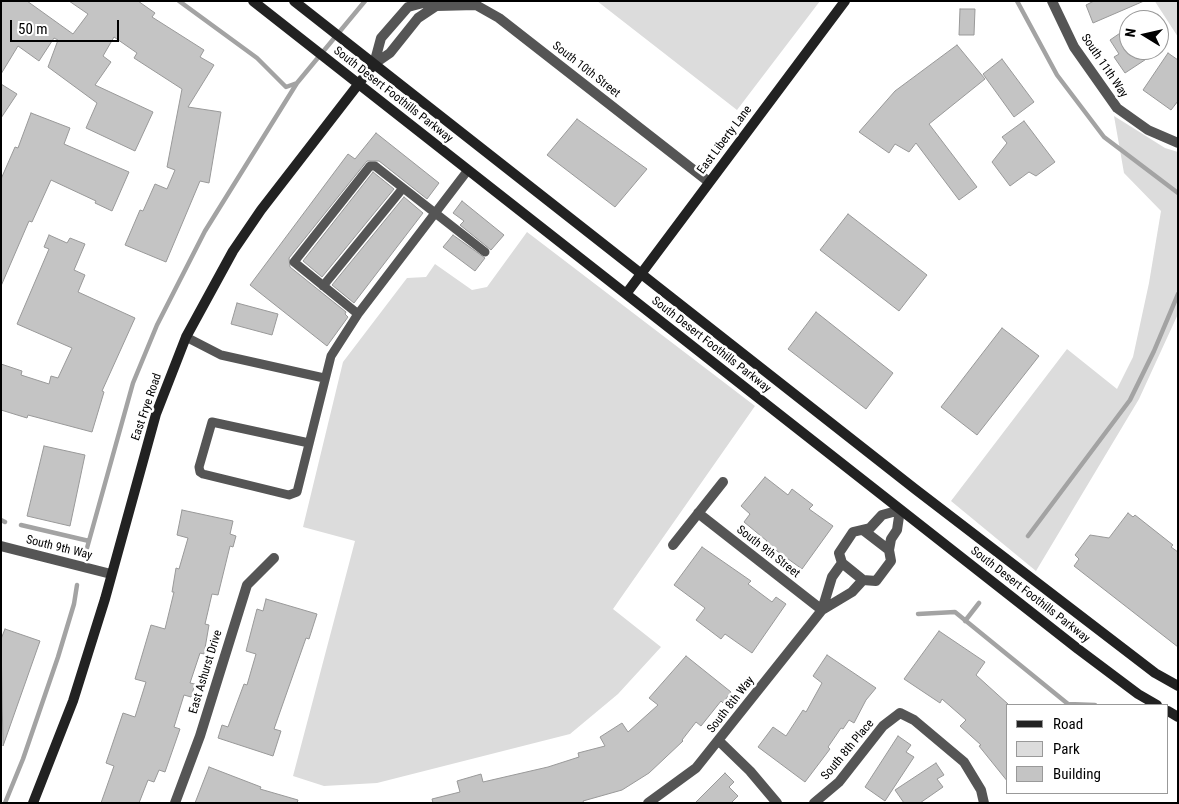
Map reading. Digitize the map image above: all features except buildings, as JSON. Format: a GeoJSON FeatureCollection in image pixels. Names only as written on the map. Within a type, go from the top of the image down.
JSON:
{"type":"FeatureCollection","features":[{"type":"Feature","properties":{"kind":"street","name":"South Desert Foothills Parkway"},"geometry":{"type":"LineString","coordinates":[[252,1],[1078,649],[1138,694],[1155,704]]}},
{"type":"Feature","properties":{"kind":"street","name":"South Desert Foothills Parkway"},"geometry":{"type":"LineString","coordinates":[[294,1],[981,540],[1155,673],[1178,686]]}},
{"type":"Feature","properties":{"kind":"street","name":"East Liberty Lane"},"geometry":{"type":"LineString","coordinates":[[626,294],[845,1]]}},
{"type":"Feature","properties":{"kind":"street","name":"South 11th Way"},"geometry":{"type":"LineString","coordinates":[[1052,1],[1074,47],[1117,108],[1148,130],[1178,143]]}},
{"type":"Feature","properties":{"kind":"street","name":"East Frye Road"},"geometry":{"type":"LineString","coordinates":[[374,64],[381,38],[408,7],[423,3],[436,6]]}},
{"type":"Feature","properties":{"kind":"street","name":"South 10th Street"},"geometry":{"type":"LineString","coordinates":[[436,6],[476,5],[486,9],[709,182]]}},
{"type":"Feature","properties":{"kind":"street","name":"East Frye Road"},"geometry":{"type":"LineString","coordinates":[[33,803],[73,701],[112,574],[156,414],[197,313],[238,244],[295,164],[374,64],[390,53],[411,24],[436,6]]}},
{"type":"Feature","properties":{"kind":"street"},"geometry":{"type":"LineString","coordinates":[[399,16],[411,24]]}},
{"type":"Feature","properties":{"kind":"street"},"geometry":{"type":"LineString","coordinates":[[673,545],[723,482]]}},
{"type":"Feature","properties":{"kind":"street","name":"South 8th Way"},"geometry":{"type":"LineString","coordinates":[[648,803],[696,768],[822,610],[832,578],[842,563],[839,552],[853,532],[870,528],[882,515],[900,510],[897,530],[889,550],[891,561],[876,581],[864,580],[852,592],[822,610]]}},
{"type":"Feature","properties":{"kind":"street","name":"South 9th Street"},"geometry":{"type":"LineString","coordinates":[[698,513],[822,610]]}},
{"type":"Feature","properties":{"kind":"street"},"geometry":{"type":"LineString","coordinates":[[863,530],[889,550]]}},
{"type":"Feature","properties":{"kind":"street","name":"South 9th Way"},"geometry":{"type":"LineString","coordinates":[[1,546],[112,574]]}},
{"type":"Feature","properties":{"kind":"street","name":"East Ashurst Drive"},"geometry":{"type":"LineString","coordinates":[[175,803],[200,736],[247,585],[274,558]]}},
{"type":"Feature","properties":{"kind":"street"},"geometry":{"type":"LineString","coordinates":[[842,563],[864,580]]}},
{"type":"Feature","properties":{"kind":"street","name":"South 8th Place"},"geometry":{"type":"LineString","coordinates":[[814,803],[839,782],[883,726],[900,713],[914,720],[964,762],[981,790],[984,803]]}},
{"type":"Feature","properties":{"kind":"street"},"geometry":{"type":"LineString","coordinates":[[719,741],[750,771],[777,803]]}},
{"type":"Feature","properties":{"kind":"lane"},"geometry":{"type":"LineString","coordinates":[[358,314],[297,265],[295,258],[370,166],[375,166],[486,252]]}},
{"type":"Feature","properties":{"kind":"lane"},"geometry":{"type":"LineString","coordinates":[[308,443],[212,422],[209,426],[199,467],[200,472],[289,495],[297,492],[331,356],[358,314],[468,170]]}},
{"type":"Feature","properties":{"kind":"lane"},"geometry":{"type":"LineString","coordinates":[[323,286],[403,188]]}},
{"type":"Feature","properties":{"kind":"lane"},"geometry":{"type":"LineString","coordinates":[[186,337],[220,355],[324,378]]}},
{"type":"Feature","properties":{"kind":"green space"},"geometry":{"type":"Polygon","coordinates":[[[597,1],[820,1],[737,110],[597,1]]]}},
{"type":"Feature","properties":{"kind":"green space"},"geometry":{"type":"Polygon","coordinates":[[[1155,1],[1178,1],[1178,37],[1169,23],[1169,10],[1161,10],[1155,1]]]}},
{"type":"Feature","properties":{"kind":"green space"},"geometry":{"type":"Polygon","coordinates":[[[1114,116],[1165,148],[1178,152],[1178,314],[1139,399],[1036,571],[951,501],[1067,349],[1117,389],[1133,357],[1149,283],[1161,211],[1124,173],[1114,116]]]}},
{"type":"Feature","properties":{"kind":"green space"},"geometry":{"type":"Polygon","coordinates":[[[527,232],[755,406],[613,609],[661,647],[618,694],[570,734],[377,783],[324,786],[293,776],[355,541],[303,527],[343,362],[407,278],[426,277],[435,264],[472,290],[487,287],[527,232]]]}},
{"type":"Feature","properties":{"kind":"waterway"},"geometry":{"type":"LineString","coordinates":[[179,1],[257,58],[286,87],[297,83],[365,1]]}},
{"type":"Feature","properties":{"kind":"waterway"},"geometry":{"type":"LineString","coordinates":[[1017,1],[1057,75],[1104,137],[1178,193]]}},
{"type":"Feature","properties":{"kind":"waterway"},"geometry":{"type":"LineString","coordinates":[[87,548],[133,383],[157,325],[205,231],[297,83]]}},
{"type":"Feature","properties":{"kind":"waterway"},"geometry":{"type":"LineString","coordinates":[[1028,536],[1130,400],[1154,351],[1178,294]]}},
{"type":"Feature","properties":{"kind":"waterway"},"geometry":{"type":"LineString","coordinates":[[1,520],[5,522]]}},
{"type":"Feature","properties":{"kind":"waterway"},"geometry":{"type":"LineString","coordinates":[[21,525],[89,541]]}},
{"type":"Feature","properties":{"kind":"waterway"},"geometry":{"type":"LineString","coordinates":[[5,803],[23,759],[58,657],[74,604],[77,585]]}},
{"type":"Feature","properties":{"kind":"waterway"},"geometry":{"type":"LineString","coordinates":[[965,621],[979,603]]}},
{"type":"Feature","properties":{"kind":"waterway"},"geometry":{"type":"LineString","coordinates":[[918,614],[955,612],[1068,704]]}}]}
